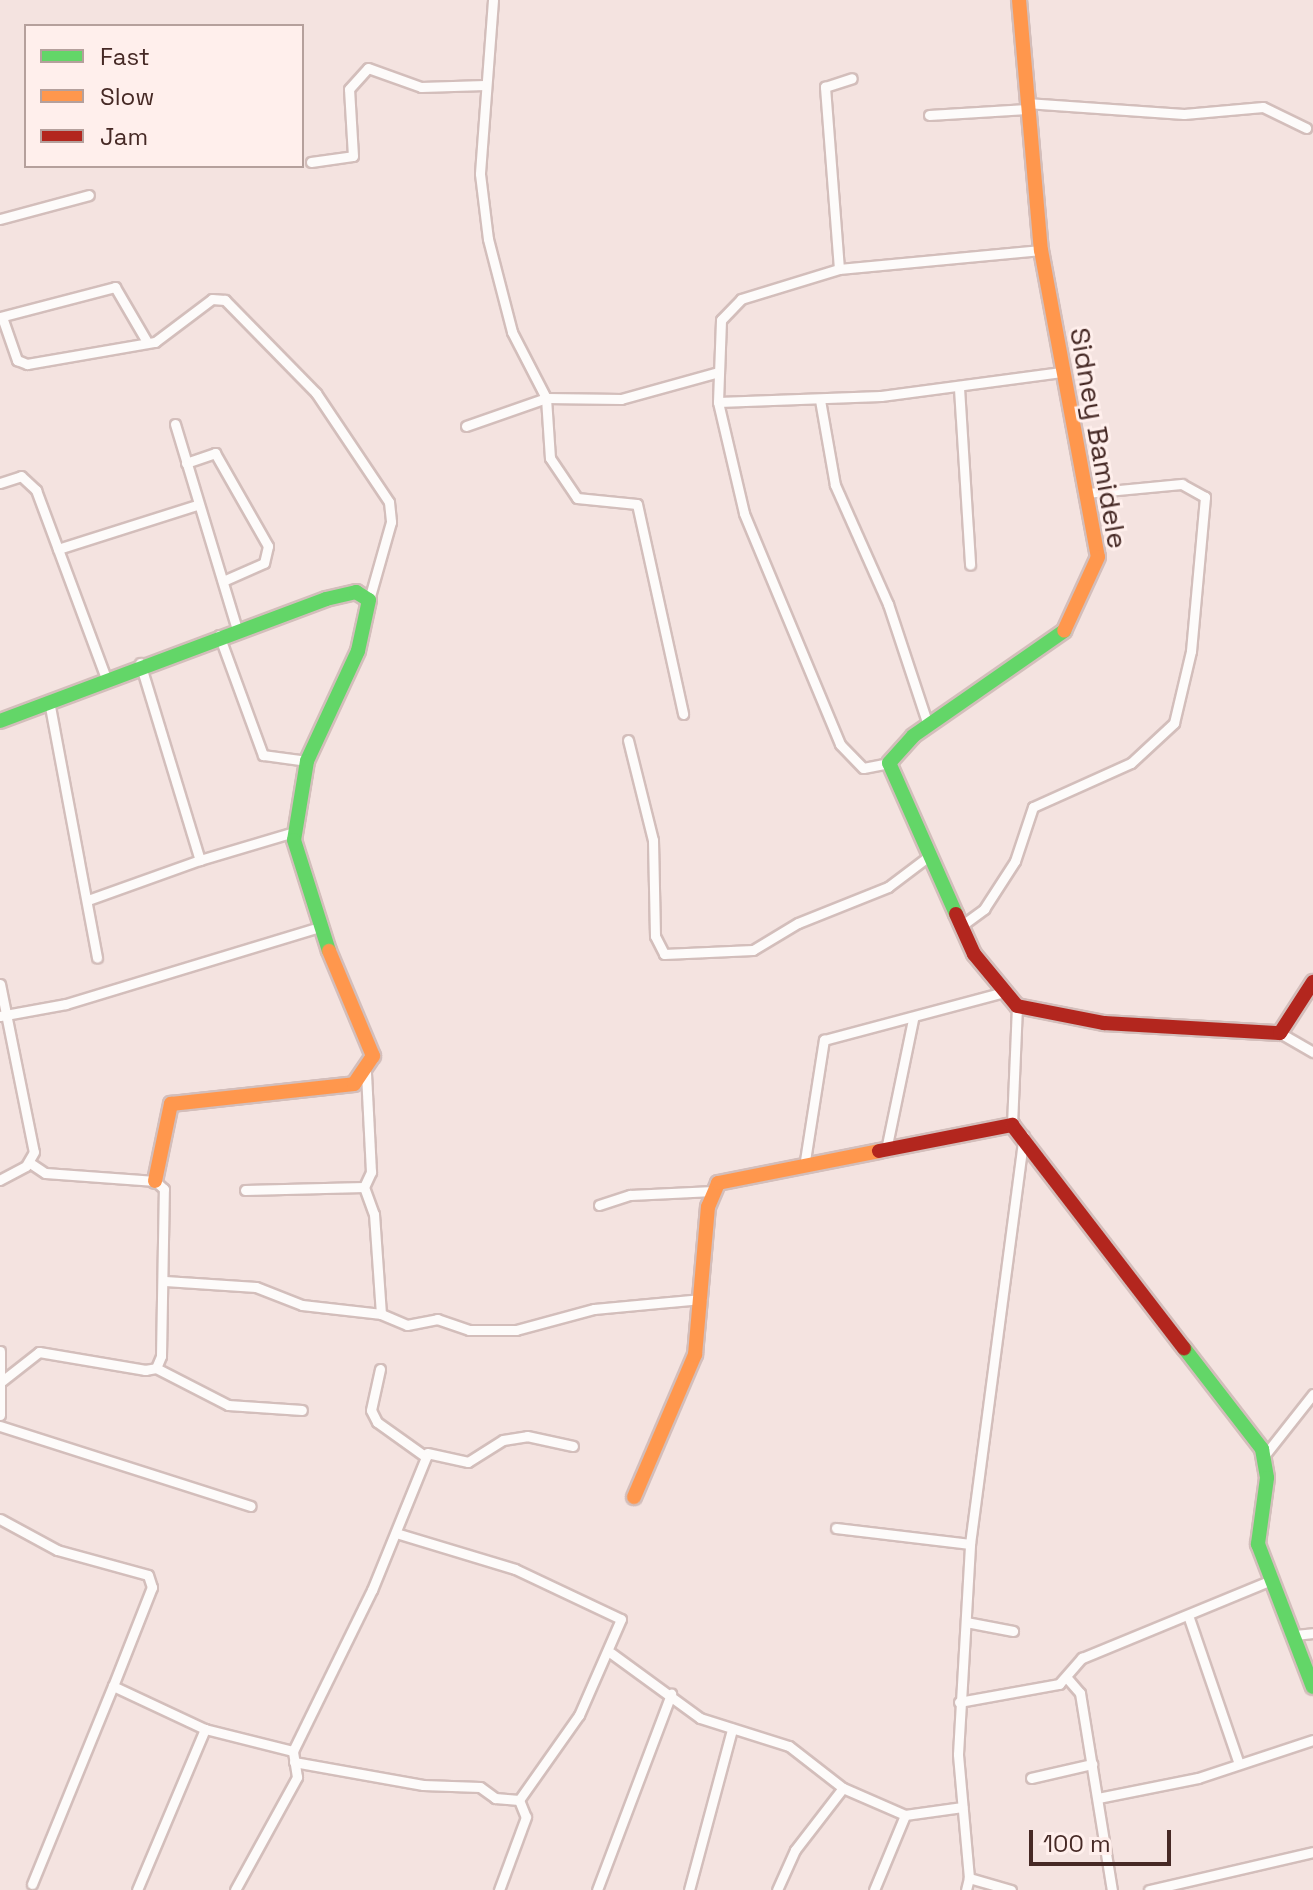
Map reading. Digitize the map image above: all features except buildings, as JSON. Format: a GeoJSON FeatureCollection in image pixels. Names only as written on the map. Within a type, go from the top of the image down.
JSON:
{"type":"FeatureCollection","features":[{"type":"Feature","properties":{"kind":"street"},"geometry":{"type":"LineString","coordinates":[[493,0],[480,174],[492,265],[512,332],[546,398],[550,458],[577,498],[637,504],[683,714]]}},
{"type":"Feature","properties":{"kind":"street","name":"Sidney Bamidele"},"geometry":{"type":"LineString","coordinates":[[889,763],[928,725],[1031,663],[1067,628],[1098,557],[1061,372],[1041,250],[1019,0]]}},
{"type":"Feature","properties":{"kind":"street"},"geometry":{"type":"LineString","coordinates":[[311,162],[352,158],[349,89],[368,68],[421,87],[485,85]]}},
{"type":"Feature","properties":{"kind":"street"},"geometry":{"type":"LineString","coordinates":[[839,269],[825,87],[852,78]]}},
{"type":"Feature","properties":{"kind":"street"},"geometry":{"type":"LineString","coordinates":[[929,115],[1026,106],[1184,114],[1276,108],[1306,128]]}},
{"type":"Feature","properties":{"kind":"street"},"geometry":{"type":"LineString","coordinates":[[0,219],[89,195]]}},
{"type":"Feature","properties":{"kind":"street"},"geometry":{"type":"LineString","coordinates":[[1041,250],[839,269],[741,299],[721,320],[715,373],[718,402],[744,513],[833,730],[863,768],[889,763],[961,926],[1004,992],[1017,1006],[1104,1023],[1280,1033],[1313,1052]]}},
{"type":"Feature","properties":{"kind":"street"},"geometry":{"type":"LineString","coordinates":[[146,340],[115,287],[1,317],[17,360],[27,364],[146,340],[155,342],[219,298],[287,358],[389,502],[391,522],[368,594],[358,651],[307,761],[294,832],[319,927],[373,1056],[366,1073],[354,1084],[171,1104],[155,1181]]}},
{"type":"Feature","properties":{"kind":"street"},"geometry":{"type":"LineString","coordinates":[[718,402],[820,400],[959,388],[1061,372]]}},
{"type":"Feature","properties":{"kind":"street"},"geometry":{"type":"LineString","coordinates":[[466,426],[546,398],[621,399],[715,373]]}},
{"type":"Feature","properties":{"kind":"street"},"geometry":{"type":"LineString","coordinates":[[959,388],[970,565]]}},
{"type":"Feature","properties":{"kind":"street"},"geometry":{"type":"LineString","coordinates":[[820,400],[835,485],[888,604],[928,725]]}},
{"type":"Feature","properties":{"kind":"street"},"geometry":{"type":"LineString","coordinates":[[175,424],[237,629]]}},
{"type":"Feature","properties":{"kind":"street"},"geometry":{"type":"LineString","coordinates":[[186,463],[215,453],[268,546],[264,563],[223,581]]}},
{"type":"Feature","properties":{"kind":"street"},"geometry":{"type":"LineString","coordinates":[[0,483],[29,478],[106,678]]}},
{"type":"Feature","properties":{"kind":"street"},"geometry":{"type":"LineString","coordinates":[[961,926],[984,909],[1015,861],[1033,807],[1131,763],[1174,723],[1191,651],[1205,497],[1182,484],[1087,493]]}},
{"type":"Feature","properties":{"kind":"street"},"geometry":{"type":"LineString","coordinates":[[58,549],[197,505]]}},
{"type":"Feature","properties":{"kind":"street"},"geometry":{"type":"LineString","coordinates":[[0,721],[140,663],[219,635],[368,594]]}},
{"type":"Feature","properties":{"kind":"street"},"geometry":{"type":"LineString","coordinates":[[219,635],[263,755],[307,761]]}},
{"type":"Feature","properties":{"kind":"street"},"geometry":{"type":"LineString","coordinates":[[140,663],[200,860]]}},
{"type":"Feature","properties":{"kind":"street"},"geometry":{"type":"LineString","coordinates":[[49,701],[97,958]]}},
{"type":"Feature","properties":{"kind":"street"},"geometry":{"type":"LineString","coordinates":[[628,740],[653,840],[655,936],[664,954],[753,950],[798,923],[888,887],[929,856]]}},
{"type":"Feature","properties":{"kind":"street"},"geometry":{"type":"LineString","coordinates":[[88,900],[200,860],[294,832]]}},
{"type":"Feature","properties":{"kind":"street"},"geometry":{"type":"LineString","coordinates":[[3,1015],[66,1004],[319,927]]}},
{"type":"Feature","properties":{"kind":"street"},"geometry":{"type":"LineString","coordinates":[[1280,1033],[1313,982]]}},
{"type":"Feature","properties":{"kind":"street"},"geometry":{"type":"LineString","coordinates":[[0,984],[3,1015],[21,1069],[30,1163]]}},
{"type":"Feature","properties":{"kind":"street"},"geometry":{"type":"LineString","coordinates":[[811,1162],[819,1047],[836,1035],[913,1019],[1004,992]]}},
{"type":"Feature","properties":{"kind":"street"},"geometry":{"type":"LineString","coordinates":[[1017,1006],[1012,1125],[1024,1136],[1264,1456]]}},
{"type":"Feature","properties":{"kind":"street"},"geometry":{"type":"LineString","coordinates":[[887,1145],[913,1019]]}},
{"type":"Feature","properties":{"kind":"street"},"geometry":{"type":"LineString","coordinates":[[366,1073],[371,1172],[364,1187],[374,1214],[381,1314]]}},
{"type":"Feature","properties":{"kind":"street"},"geometry":{"type":"LineString","coordinates":[[599,1205],[630,1195],[713,1191],[725,1181],[887,1145],[1012,1125]]}},
{"type":"Feature","properties":{"kind":"street"},"geometry":{"type":"LineString","coordinates":[[966,1890],[969,1878],[962,1807],[959,1702],[970,1544],[1024,1136]]}},
{"type":"Feature","properties":{"kind":"street"},"geometry":{"type":"LineString","coordinates":[[0,1180],[30,1163]]}},
{"type":"Feature","properties":{"kind":"street"},"geometry":{"type":"LineString","coordinates":[[30,1163],[55,1174],[155,1181],[165,1193],[165,1281],[156,1368]]}},
{"type":"Feature","properties":{"kind":"street"},"geometry":{"type":"LineString","coordinates":[[245,1190],[364,1187]]}},
{"type":"Feature","properties":{"kind":"street"},"geometry":{"type":"LineString","coordinates":[[634,1497],[692,1363],[713,1191]]}},
{"type":"Feature","properties":{"kind":"street"},"geometry":{"type":"LineString","coordinates":[[165,1281],[256,1287],[302,1305],[381,1314],[407,1325],[437,1319],[469,1330],[516,1330],[594,1309],[702,1299]]}},
{"type":"Feature","properties":{"kind":"street"},"geometry":{"type":"LineString","coordinates":[[0,1351],[0,1415]]}},
{"type":"Feature","properties":{"kind":"street"},"geometry":{"type":"LineString","coordinates":[[2,1381],[14,1368],[39,1352],[156,1368],[228,1405],[302,1410]]}},
{"type":"Feature","properties":{"kind":"street"},"geometry":{"type":"LineString","coordinates":[[1,1364],[14,1368]]}},
{"type":"Feature","properties":{"kind":"street"},"geometry":{"type":"LineString","coordinates":[[380,1369],[371,1410],[377,1422],[427,1453],[468,1462],[503,1440],[527,1436],[573,1446]]}},
{"type":"Feature","properties":{"kind":"street"},"geometry":{"type":"LineString","coordinates":[[1313,1394],[1264,1456],[1256,1533],[1269,1581],[1295,1635],[1313,1687]]}},
{"type":"Feature","properties":{"kind":"street"},"geometry":{"type":"LineString","coordinates":[[0,1426],[251,1506]]}},
{"type":"Feature","properties":{"kind":"street"},"geometry":{"type":"LineString","coordinates":[[235,1890],[297,1777],[293,1756],[396,1533],[427,1453]]}},
{"type":"Feature","properties":{"kind":"street"},"geometry":{"type":"LineString","coordinates":[[0,1519],[57,1550],[148,1575],[152,1587],[32,1884]]}},
{"type":"Feature","properties":{"kind":"street"},"geometry":{"type":"LineString","coordinates":[[836,1528],[970,1544]]}},
{"type":"Feature","properties":{"kind":"street"},"geometry":{"type":"LineString","coordinates":[[396,1533],[515,1569],[612,1610],[621,1619],[611,1653],[579,1715],[519,1800]]}},
{"type":"Feature","properties":{"kind":"street"},"geometry":{"type":"LineString","coordinates":[[959,1702],[1067,1678],[1082,1658],[1189,1618],[1269,1581]]}},
{"type":"Feature","properties":{"kind":"street"},"geometry":{"type":"LineString","coordinates":[[1189,1618],[1238,1761]]}},
{"type":"Feature","properties":{"kind":"street"},"geometry":{"type":"LineString","coordinates":[[966,1622],[1013,1631]]}},
{"type":"Feature","properties":{"kind":"street"},"geometry":{"type":"LineString","coordinates":[[1295,1635],[1313,1633]]}},
{"type":"Feature","properties":{"kind":"street"},"geometry":{"type":"LineString","coordinates":[[611,1653],[700,1718],[789,1746],[843,1788],[905,1815],[962,1807]]}},
{"type":"Feature","properties":{"kind":"street"},"geometry":{"type":"LineString","coordinates":[[1067,1678],[1080,1693],[1112,1890]]}},
{"type":"Feature","properties":{"kind":"street"},"geometry":{"type":"LineString","coordinates":[[113,1686],[205,1729],[293,1756],[423,1785],[480,1787],[495,1798],[519,1800]]}},
{"type":"Feature","properties":{"kind":"street"},"geometry":{"type":"LineString","coordinates":[[597,1890],[671,1694]]}},
{"type":"Feature","properties":{"kind":"street"},"geometry":{"type":"LineString","coordinates":[[137,1890],[205,1729]]}},
{"type":"Feature","properties":{"kind":"street"},"geometry":{"type":"LineString","coordinates":[[689,1890],[732,1729]]}},
{"type":"Feature","properties":{"kind":"street"},"geometry":{"type":"LineString","coordinates":[[1098,1798],[1198,1778],[1238,1761],[1313,1740]]}},
{"type":"Feature","properties":{"kind":"street"},"geometry":{"type":"LineString","coordinates":[[1031,1778],[1092,1764]]}},
{"type":"Feature","properties":{"kind":"street"},"geometry":{"type":"LineString","coordinates":[[777,1890],[795,1850],[843,1788]]}},
{"type":"Feature","properties":{"kind":"street"},"geometry":{"type":"LineString","coordinates":[[499,1890],[526,1817],[519,1800]]}},
{"type":"Feature","properties":{"kind":"street"},"geometry":{"type":"LineString","coordinates":[[874,1890],[905,1815]]}},
{"type":"Feature","properties":{"kind":"street"},"geometry":{"type":"LineString","coordinates":[[1149,1890],[1313,1852]]}},
{"type":"Feature","properties":{"kind":"street"},"geometry":{"type":"LineString","coordinates":[[969,1878],[1011,1890]]}},
{"type":"Feature","properties":{"kind":"traffic: fast"},"geometry":{"type":"LineString","coordinates":[[0,721],[326,599],[356,592],[369,600],[358,651],[307,761],[294,840],[329,951]]}},
{"type":"Feature","properties":{"kind":"traffic: fast"},"geometry":{"type":"LineString","coordinates":[[956,914],[889,763],[913,736],[1064,631]]}},
{"type":"Feature","properties":{"kind":"traffic: fast"},"geometry":{"type":"LineString","coordinates":[[1184,1348],[1262,1449],[1267,1478],[1258,1544],[1313,1687]]}},
{"type":"Feature","properties":{"kind":"traffic: slow"},"geometry":{"type":"LineString","coordinates":[[1019,0],[1041,250],[1098,557],[1064,631]]}},
{"type":"Feature","properties":{"kind":"traffic: slow"},"geometry":{"type":"LineString","coordinates":[[155,1181],[171,1104],[354,1084],[373,1056],[329,951]]}},
{"type":"Feature","properties":{"kind":"traffic: slow"},"geometry":{"type":"LineString","coordinates":[[634,1497],[695,1355],[708,1207],[718,1183],[879,1151]]}},
{"type":"Feature","properties":{"kind":"traffic: jam"},"geometry":{"type":"LineString","coordinates":[[956,914],[974,954],[1017,1006],[1104,1023],[1280,1033],[1313,982]]}},
{"type":"Feature","properties":{"kind":"traffic: jam"},"geometry":{"type":"LineString","coordinates":[[879,1151],[1012,1125],[1184,1348]]}}]}
